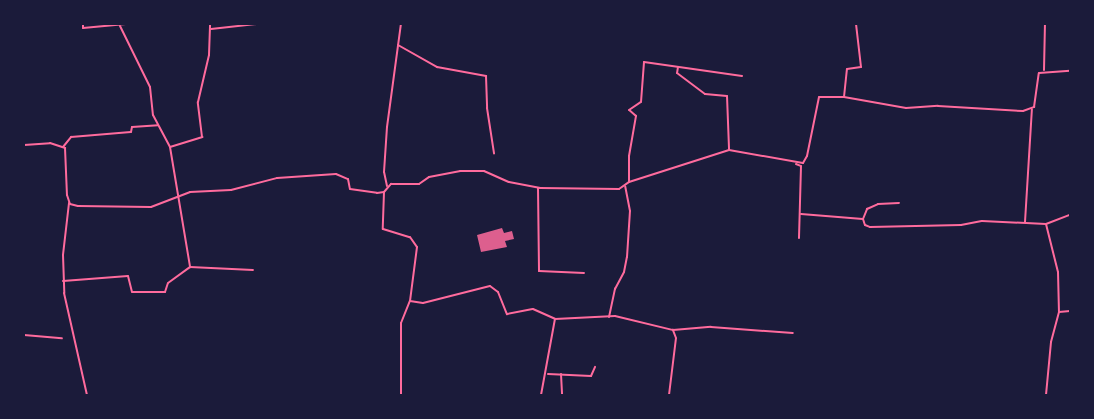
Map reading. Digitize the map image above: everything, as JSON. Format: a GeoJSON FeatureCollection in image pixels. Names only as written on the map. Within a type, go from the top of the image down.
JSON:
{"type":"FeatureCollection","features":[{"type":"Feature","properties":{"kind":"street"},"geometry":{"type":"LineString","coordinates":[[83,24],[83,28],[126,24]]}},
{"type":"Feature","properties":{"kind":"street"},"geometry":{"type":"LineString","coordinates":[[170,147],[202,137],[198,102],[211,29],[210,24]]}},
{"type":"Feature","properties":{"kind":"street"},"geometry":{"type":"LineString","coordinates":[[211,29],[258,24]]}},
{"type":"Feature","properties":{"kind":"street"},"geometry":{"type":"LineString","coordinates":[[401,24],[387,127],[384,172],[387,186],[384,192],[383,229],[410,237],[418,247],[410,301],[401,323],[401,395]]}},
{"type":"Feature","properties":{"kind":"street"},"geometry":{"type":"LineString","coordinates":[[844,97],[847,70],[861,67],[856,24]]}},
{"type":"Feature","properties":{"kind":"street"},"geometry":{"type":"LineString","coordinates":[[1025,223],[1032,110],[1037,78],[1044,70],[1045,24]]}},
{"type":"Feature","properties":{"kind":"street"},"geometry":{"type":"LineString","coordinates":[[120,26],[150,87],[153,114],[170,147],[190,267]]}},
{"type":"Feature","properties":{"kind":"street"},"geometry":{"type":"LineString","coordinates":[[398,45],[437,67],[486,76],[486,108],[494,152]]}},
{"type":"Feature","properties":{"kind":"street"},"geometry":{"type":"LineString","coordinates":[[629,182],[629,156],[636,116],[629,110],[641,102],[644,62],[742,76]]}},
{"type":"Feature","properties":{"kind":"street"},"geometry":{"type":"LineString","coordinates":[[678,67],[677,73],[705,94],[727,96],[729,150]]}},
{"type":"Feature","properties":{"kind":"street"},"geometry":{"type":"LineString","coordinates":[[1044,70],[1070,71]]}},
{"type":"Feature","properties":{"kind":"street"},"geometry":{"type":"LineString","coordinates":[[387,186],[418,184],[429,177],[460,171],[484,171],[509,182],[538,188],[625,186],[629,182],[729,150],[794,163],[803,163],[807,156],[816,101],[826,95],[906,108],[1032,110]]}},
{"type":"Feature","properties":{"kind":"street"},"geometry":{"type":"LineString","coordinates":[[63,147],[71,137],[131,132],[132,127],[158,125]]}},
{"type":"Feature","properties":{"kind":"street"},"geometry":{"type":"LineString","coordinates":[[24,145],[50,143],[63,147],[67,156],[69,203],[63,281],[87,395]]}},
{"type":"Feature","properties":{"kind":"street"},"geometry":{"type":"LineString","coordinates":[[794,163],[801,166],[801,214],[798,238]]}},
{"type":"Feature","properties":{"kind":"street"},"geometry":{"type":"LineString","coordinates":[[69,203],[114,208],[151,207],[178,196],[200,190],[244,189],[277,178],[336,174],[348,179],[350,189],[384,192]]}},
{"type":"Feature","properties":{"kind":"street"},"geometry":{"type":"LineString","coordinates":[[609,317],[615,289],[624,272],[627,257],[630,210],[625,186]]}},
{"type":"Feature","properties":{"kind":"street"},"geometry":{"type":"LineString","coordinates":[[538,188],[539,271],[584,273]]}},
{"type":"Feature","properties":{"kind":"street"},"geometry":{"type":"LineString","coordinates":[[899,204],[878,204],[867,209],[863,219],[865,225],[870,227],[961,225],[982,221],[1046,224],[1070,215]]}},
{"type":"Feature","properties":{"kind":"street"},"geometry":{"type":"LineString","coordinates":[[801,214],[863,219]]}},
{"type":"Feature","properties":{"kind":"street"},"geometry":{"type":"LineString","coordinates":[[1046,224],[1058,272],[1059,312],[1051,342],[1046,395]]}},
{"type":"Feature","properties":{"kind":"street"},"geometry":{"type":"LineString","coordinates":[[63,281],[128,276],[132,292],[165,292],[168,283],[190,267],[253,270]]}},
{"type":"Feature","properties":{"kind":"street"},"geometry":{"type":"LineString","coordinates":[[410,301],[423,303],[490,286],[498,292],[507,314],[533,309],[555,319],[609,317],[673,330],[711,327],[793,333]]}},
{"type":"Feature","properties":{"kind":"street"},"geometry":{"type":"LineString","coordinates":[[1059,312],[1070,311]]}},
{"type":"Feature","properties":{"kind":"street"},"geometry":{"type":"LineString","coordinates":[[541,395],[548,374],[555,319]]}},
{"type":"Feature","properties":{"kind":"street"},"geometry":{"type":"LineString","coordinates":[[669,395],[676,338],[673,330]]}},
{"type":"Feature","properties":{"kind":"street"},"geometry":{"type":"LineString","coordinates":[[24,335],[62,338]]}},
{"type":"Feature","properties":{"kind":"street"},"geometry":{"type":"LineString","coordinates":[[548,374],[591,376],[595,366]]}},
{"type":"Feature","properties":{"kind":"street"},"geometry":{"type":"LineString","coordinates":[[561,374],[562,395]]}},
{"type":"Feature","properties":{"kind":"building"},"geometry":{"type":"Polygon","coordinates":[[[502,228],[504,233],[512,231],[514,239],[505,241],[507,247],[481,252],[477,235],[502,228]]]}}]}
